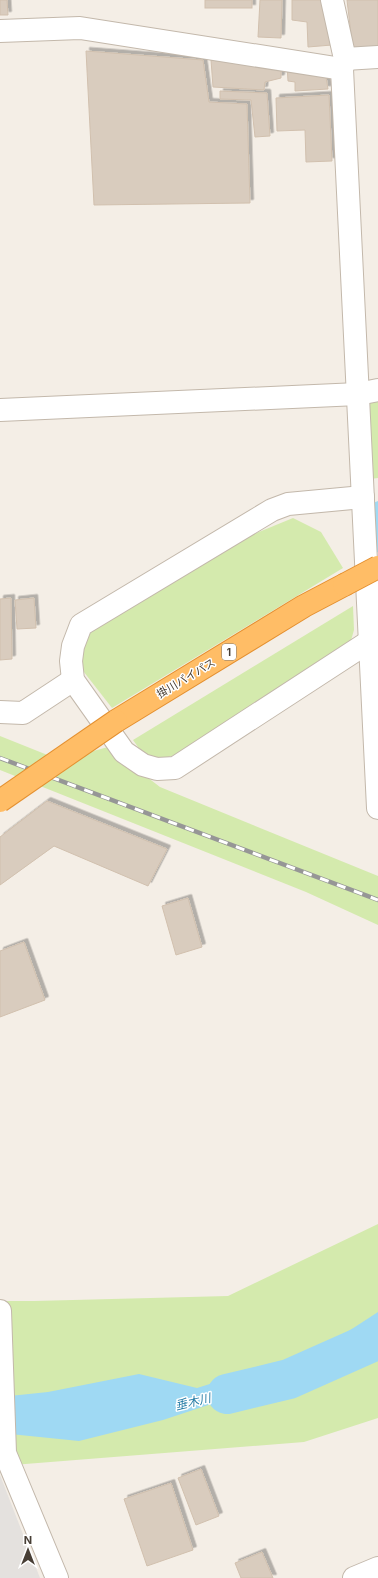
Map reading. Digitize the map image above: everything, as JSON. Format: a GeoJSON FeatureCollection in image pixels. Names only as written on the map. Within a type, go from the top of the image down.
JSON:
{"type":"FeatureCollection","features":[{"type":"Feature","properties":{"kind":"highway","name":"掛川バイパス"},"geometry":{"type":"LineString","coordinates":[[0,801],[116,721],[304,606],[378,567]]}},
{"type":"Feature","properties":{"kind":"street"},"geometry":{"type":"LineString","coordinates":[[332,0],[344,64],[368,392],[363,497],[378,808]]}},
{"type":"Feature","properties":{"kind":"street"},"geometry":{"type":"LineString","coordinates":[[0,31],[80,28],[344,64],[378,57]]}},
{"type":"Feature","properties":{"kind":"street"},"geometry":{"type":"LineString","coordinates":[[0,410],[368,392]]}},
{"type":"Feature","properties":{"kind":"street"},"geometry":{"type":"LineString","coordinates":[[363,497],[294,503],[272,510],[81,625],[73,646],[73,680],[124,752],[143,765],[157,769],[175,768],[370,642]]}},
{"type":"Feature","properties":{"kind":"street"},"geometry":{"type":"LineString","coordinates":[[0,712],[23,713],[73,680]]}},
{"type":"Feature","properties":{"kind":"street"},"geometry":{"type":"LineString","coordinates":[[0,1312],[5,1453],[58,1578]]}},
{"type":"Feature","properties":{"kind":"street"},"geometry":{"type":"LineString","coordinates":[[354,1578],[378,1568]]}},
{"type":"Feature","properties":{"kind":"green space"},"geometry":{"type":"Polygon","coordinates":[[[378,401],[378,478],[370,479],[368,402],[378,401]]]}},
{"type":"Feature","properties":{"kind":"green space"},"geometry":{"type":"Polygon","coordinates":[[[293,518],[321,532],[343,568],[112,708],[80,667],[87,634],[249,536],[293,518]]]}},
{"type":"Feature","properties":{"kind":"green space"},"geometry":{"type":"Polygon","coordinates":[[[353,606],[354,630],[350,644],[178,754],[162,759],[143,754],[133,740],[353,606]]]}},
{"type":"Feature","properties":{"kind":"green space"},"geometry":{"type":"Polygon","coordinates":[[[0,736],[60,760],[108,747],[160,787],[378,876],[378,925],[306,892],[0,770],[0,736]]]}},
{"type":"Feature","properties":{"kind":"green space"},"geometry":{"type":"Polygon","coordinates":[[[378,1224],[378,1418],[304,1442],[0,1466],[0,1301],[228,1296],[378,1224]]]}},
{"type":"Feature","properties":{"kind":"shaded area"},"geometry":{"type":"Polygon","coordinates":[[[0,1475],[40,1578],[0,1578],[0,1475]]]}},
{"type":"Feature","properties":{"kind":"water"},"geometry":{"type":"Polygon","coordinates":[[[378,501],[378,552],[366,558],[363,507],[378,501]]]}},
{"type":"Feature","properties":{"kind":"water"},"geometry":{"type":"Polygon","coordinates":[[[378,1312],[378,1339],[281,1381],[163,1420],[79,1441],[0,1433],[0,1397],[48,1392],[139,1374],[197,1388],[321,1349],[378,1312]]]}},
{"type":"Feature","properties":{"kind":"building"},"geometry":{"type":"Polygon","coordinates":[[[0,0],[7,0],[8,15],[0,15],[0,0]]]}},
{"type":"Feature","properties":{"kind":"building"},"geometry":{"type":"Polygon","coordinates":[[[205,0],[252,0],[252,8],[205,8],[205,0]]]}},
{"type":"Feature","properties":{"kind":"building"},"geometry":{"type":"Polygon","coordinates":[[[260,0],[282,0],[281,38],[258,37],[260,0]]]}},
{"type":"Feature","properties":{"kind":"building"},"geometry":{"type":"Polygon","coordinates":[[[292,0],[324,0],[332,45],[308,47],[307,22],[292,20],[292,0]]]}},
{"type":"Feature","properties":{"kind":"building"},"geometry":{"type":"Polygon","coordinates":[[[347,0],[378,0],[378,47],[353,51],[347,0]]]}},
{"type":"Feature","properties":{"kind":"building"},"geometry":{"type":"Polygon","coordinates":[[[86,51],[203,60],[209,102],[247,104],[250,203],[94,205],[86,51]]]}},
{"type":"Feature","properties":{"kind":"building"},"geometry":{"type":"Polygon","coordinates":[[[211,60],[281,69],[281,78],[265,82],[264,90],[213,87],[211,60]]]}},
{"type":"Feature","properties":{"kind":"building"},"geometry":{"type":"Polygon","coordinates":[[[287,65],[325,71],[328,89],[295,91],[295,82],[288,81],[287,65]]]}},
{"type":"Feature","properties":{"kind":"building"},"geometry":{"type":"Polygon","coordinates":[[[220,91],[267,93],[270,136],[255,137],[251,100],[220,99],[220,91]]]}},
{"type":"Feature","properties":{"kind":"building"},"geometry":{"type":"Polygon","coordinates":[[[329,95],[332,161],[306,162],[305,130],[277,131],[276,98],[329,95]]]}},
{"type":"Feature","properties":{"kind":"building"},"geometry":{"type":"Polygon","coordinates":[[[11,598],[12,659],[0,660],[0,599],[11,598]]]}},
{"type":"Feature","properties":{"kind":"building"},"geometry":{"type":"Polygon","coordinates":[[[34,598],[36,628],[17,629],[15,600],[34,598]]]}},
{"type":"Feature","properties":{"kind":"building"},"geometry":{"type":"Polygon","coordinates":[[[47,801],[167,849],[148,886],[54,846],[0,885],[0,837],[47,801]]]}},
{"type":"Feature","properties":{"kind":"building"},"geometry":{"type":"Polygon","coordinates":[[[188,898],[202,947],[176,955],[162,906],[188,898]]]}},
{"type":"Feature","properties":{"kind":"building"},"geometry":{"type":"Polygon","coordinates":[[[24,942],[45,1000],[0,1017],[0,951],[24,942]]]}},
{"type":"Feature","properties":{"kind":"building"},"geometry":{"type":"Polygon","coordinates":[[[201,1469],[219,1516],[196,1525],[178,1478],[201,1469]]]}},
{"type":"Feature","properties":{"kind":"building"},"geometry":{"type":"Polygon","coordinates":[[[171,1483],[193,1550],[147,1566],[124,1499],[171,1483]]]}},
{"type":"Feature","properties":{"kind":"building"},"geometry":{"type":"Polygon","coordinates":[[[262,1552],[273,1578],[241,1578],[235,1563],[262,1552]]]}},
{"type":"Feature","properties":{"kind":"waterway","name":"垂木川"},"geometry":{"type":"LineString","coordinates":[[227,1394],[289,1379],[378,1338]]}},
{"type":"Feature","properties":{"kind":"railway"},"geometry":{"type":"LineString","coordinates":[[0,758],[378,900]]}}]}
